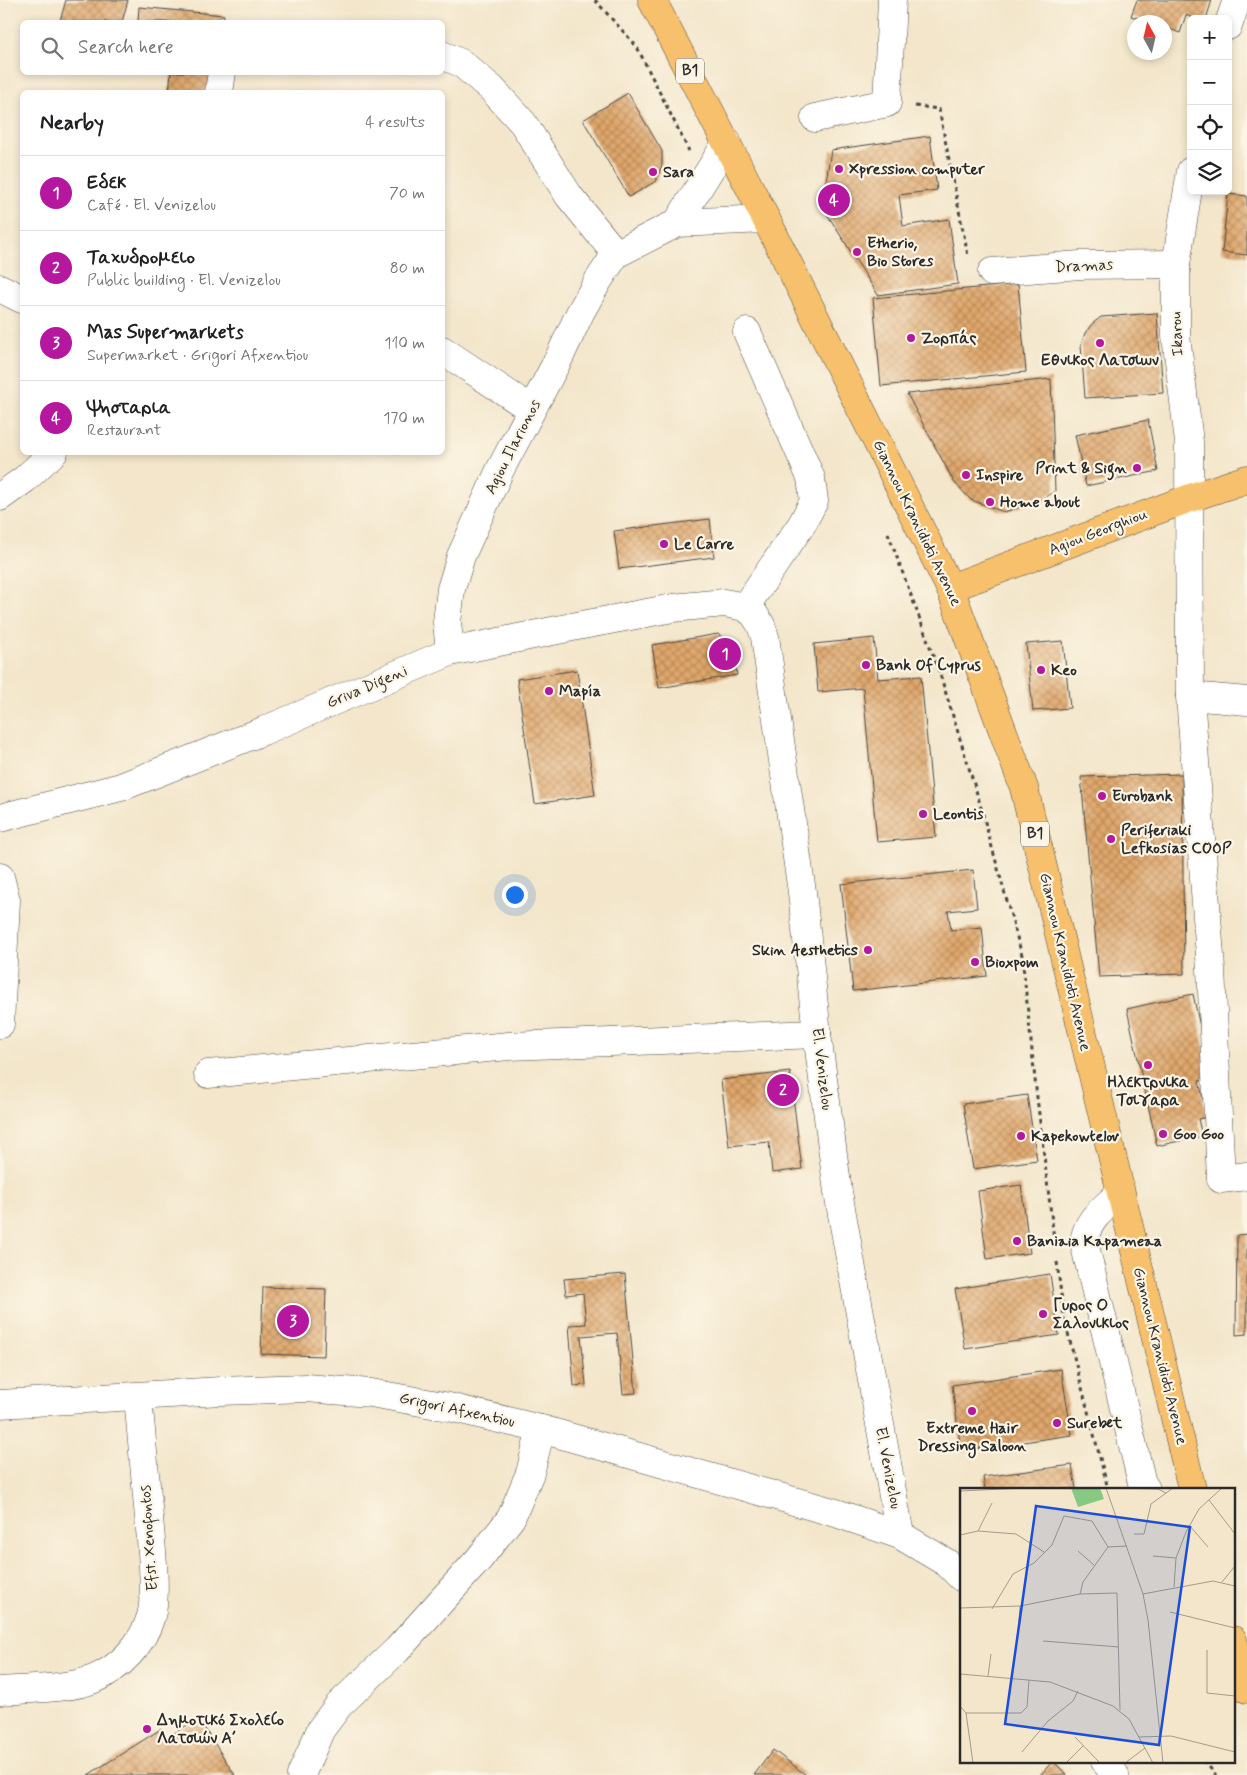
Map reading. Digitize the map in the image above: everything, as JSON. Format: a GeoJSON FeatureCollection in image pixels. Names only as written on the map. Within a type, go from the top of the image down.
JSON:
{"type":"FeatureCollection","features":[{"type":"Feature","properties":{"kind":"main road","name":"Giannou Kranidioti Avenue"},"geometry":{"type":"LineString","coordinates":[[652,0],[727,142],[950,588],[1024,788],[1192,1488]]}},
{"type":"Feature","properties":{"kind":"main road","name":"Agiou Georghiou"},"geometry":{"type":"LineString","coordinates":[[950,588],[1190,498],[1247,480]]}},
{"type":"Feature","properties":{"kind":"main road"},"geometry":{"type":"LineString","coordinates":[[1234,1644],[1247,1690]]}},
{"type":"Feature","properties":{"kind":"street"},"geometry":{"type":"LineString","coordinates":[[815,118],[887,104],[892,0]]}},
{"type":"Feature","properties":{"kind":"street"},"geometry":{"type":"LineString","coordinates":[[1232,15],[1237,0]]}},
{"type":"Feature","properties":{"kind":"street"},"geometry":{"type":"LineString","coordinates":[[445,56],[461,63],[492,89],[523,123],[569,196],[616,254]]}},
{"type":"Feature","properties":{"kind":"street"},"geometry":{"type":"LineString","coordinates":[[219,90],[222,75]]}},
{"type":"Feature","properties":{"kind":"street"},"geometry":{"type":"LineString","coordinates":[[677,223],[727,142]]}},
{"type":"Feature","properties":{"kind":"street","name":"Ikarou"},"geometry":{"type":"LineString","coordinates":[[1187,195],[1176,264],[1176,336],[1189,442],[1190,696],[1211,969],[1221,1178],[1247,1176]]}},
{"type":"Feature","properties":{"kind":"street","name":"Agiou Ilarionos"},"geometry":{"type":"LineString","coordinates":[[450,652],[447,622],[451,589],[461,556],[496,478],[559,358],[580,313],[616,254],[677,223],[766,219]]}},
{"type":"Feature","properties":{"kind":"street","name":"Dramas"},"geometry":{"type":"LineString","coordinates":[[992,272],[1080,265],[1176,264]]}},
{"type":"Feature","properties":{"kind":"street"},"geometry":{"type":"LineString","coordinates":[[0,288],[20,298]]}},
{"type":"Feature","properties":{"kind":"street"},"geometry":{"type":"LineString","coordinates":[[745,608],[802,524],[814,501],[811,478],[747,332]]}},
{"type":"Feature","properties":{"kind":"street"},"geometry":{"type":"LineString","coordinates":[[445,352],[531,410]]}},
{"type":"Feature","properties":{"kind":"street"},"geometry":{"type":"LineString","coordinates":[[0,497],[25,479],[51,455]]}},
{"type":"Feature","properties":{"kind":"street","name":"Griva Digeni"},"geometry":{"type":"LineString","coordinates":[[0,818],[121,786],[263,731],[450,652],[568,627],[672,608],[724,603],[745,608]]}},
{"type":"Feature","properties":{"kind":"street","name":"El. Venizelou"},"geometry":{"type":"LineString","coordinates":[[745,608],[754,614],[761,625],[765,637],[802,892],[817,1034],[838,1192],[900,1534]]}},
{"type":"Feature","properties":{"kind":"street"},"geometry":{"type":"LineString","coordinates":[[1190,696],[1247,701]]}},
{"type":"Feature","properties":{"kind":"street"},"geometry":{"type":"LineString","coordinates":[[0,877],[6,900],[0,1024]]}},
{"type":"Feature","properties":{"kind":"street"},"geometry":{"type":"LineString","coordinates":[[208,1074],[509,1046],[817,1034]]}},
{"type":"Feature","properties":{"kind":"street"},"geometry":{"type":"LineString","coordinates":[[1120,1193],[1091,1220],[1084,1242],[1142,1483],[1145,1488]]}},
{"type":"Feature","properties":{"kind":"street","name":"Grigori Afxentiou"},"geometry":{"type":"LineString","coordinates":[[0,1404],[306,1388],[362,1392],[449,1406],[541,1429],[836,1513],[900,1534],[947,1563],[960,1575]]}},
{"type":"Feature","properties":{"kind":"street","name":"Efst. Xenofontos"},"geometry":{"type":"LineString","coordinates":[[0,1691],[67,1685],[92,1680],[114,1669],[144,1635],[152,1615],[153,1561],[138,1397]]}},
{"type":"Feature","properties":{"kind":"street"},"geometry":{"type":"LineString","coordinates":[[301,1775],[321,1729],[339,1705],[397,1650],[479,1559],[507,1524],[526,1486],[541,1429]]}},
{"type":"Feature","properties":{"kind":"street"},"geometry":{"type":"LineString","coordinates":[[1234,1696],[1247,1694]]}},
{"type":"Feature","properties":{"kind":"street"},"geometry":{"type":"LineString","coordinates":[[1106,1762],[1115,1775]]}},
{"type":"Feature","properties":{"kind":"path"},"geometry":{"type":"LineString","coordinates":[[595,0],[637,47],[703,180]]}},
{"type":"Feature","properties":{"kind":"path"},"geometry":{"type":"LineString","coordinates":[[887,104],[939,109],[968,256],[992,272]]}},
{"type":"Feature","properties":{"kind":"path"},"geometry":{"type":"LineString","coordinates":[[886,528],[939,671],[978,796],[1022,955],[1054,1241]]}},
{"type":"Feature","properties":{"kind":"path"},"geometry":{"type":"LineString","coordinates":[[1056,1260],[1064,1318],[1108,1488]]}},
{"type":"Feature","properties":{"kind":"path"},"geometry":{"type":"LineString","coordinates":[[1205,1762],[1216,1775]]}},
{"type":"Feature","properties":{"kind":"building"},"geometry":{"type":"Polygon","coordinates":[[[66,0],[128,0],[123,20],[60,20],[66,0]]]}},
{"type":"Feature","properties":{"kind":"building"},"geometry":{"type":"Polygon","coordinates":[[[1137,0],[1212,0],[1207,15],[1186,15],[1180,33],[1172,30],[1172,15],[1131,15],[1137,0]]]}},
{"type":"Feature","properties":{"kind":"building"},"geometry":{"type":"Polygon","coordinates":[[[139,7],[224,15],[223,20],[138,20],[139,7]]]}},
{"type":"Feature","properties":{"kind":"building"},"geometry":{"type":"Polygon","coordinates":[[[171,75],[217,75],[215,90],[169,90],[171,75]]]}},
{"type":"Feature","properties":{"kind":"building"},"geometry":{"type":"Polygon","coordinates":[[[628,93],[662,151],[662,165],[656,181],[629,197],[583,120],[628,93]]]}},
{"type":"Feature","properties":{"kind":"building"},"geometry":{"type":"Polygon","coordinates":[[[930,136],[937,190],[899,195],[903,226],[949,219],[958,284],[878,295],[822,206],[831,150],[930,136]]]}},
{"type":"Feature","properties":{"kind":"building"},"geometry":{"type":"Polygon","coordinates":[[[1228,195],[1247,196],[1247,255],[1222,252],[1228,195]]]}},
{"type":"Feature","properties":{"kind":"building"},"geometry":{"type":"Polygon","coordinates":[[[1018,284],[1026,372],[881,386],[873,298],[1018,284]]]}},
{"type":"Feature","properties":{"kind":"building"},"geometry":{"type":"Polygon","coordinates":[[[1157,313],[1163,393],[1085,398],[1081,345],[1085,333],[1092,324],[1101,317],[1157,313]]]}},
{"type":"Feature","properties":{"kind":"building"},"geometry":{"type":"Polygon","coordinates":[[[1051,379],[1055,491],[1037,502],[1004,512],[971,500],[954,482],[907,394],[1051,379]]]}},
{"type":"Feature","properties":{"kind":"building"},"geometry":{"type":"Polygon","coordinates":[[[1148,420],[1158,471],[1086,486],[1075,435],[1148,420]]]}},
{"type":"Feature","properties":{"kind":"building","name":"Le Carre"},"geometry":{"type":"Polygon","coordinates":[[[710,519],[714,557],[619,569],[614,531],[710,519]]]}},
{"type":"Feature","properties":{"kind":"building"},"geometry":{"type":"Polygon","coordinates":[[[718,634],[732,645],[737,675],[659,688],[652,645],[718,634]]]}},
{"type":"Feature","properties":{"kind":"building"},"geometry":{"type":"Polygon","coordinates":[[[874,638],[878,679],[921,676],[936,837],[877,842],[863,688],[818,692],[814,644],[874,638]]]}},
{"type":"Feature","properties":{"kind":"building"},"geometry":{"type":"Polygon","coordinates":[[[1063,641],[1070,708],[1033,711],[1026,644],[1063,641]]]}},
{"type":"Feature","properties":{"kind":"building"},"geometry":{"type":"Polygon","coordinates":[[[577,670],[595,795],[535,804],[517,679],[577,670]]]}},
{"type":"Feature","properties":{"kind":"building"},"geometry":{"type":"Polygon","coordinates":[[[1182,774],[1184,974],[1099,977],[1081,777],[1182,774]]]}},
{"type":"Feature","properties":{"kind":"building"},"geometry":{"type":"Polygon","coordinates":[[[973,870],[977,908],[948,911],[951,930],[982,927],[987,976],[853,991],[841,884],[973,870]]]}},
{"type":"Feature","properties":{"kind":"building"},"geometry":{"type":"Polygon","coordinates":[[[1193,994],[1211,1079],[1199,1081],[1207,1117],[1198,1119],[1202,1136],[1157,1146],[1127,1009],[1193,994]]]}},
{"type":"Feature","properties":{"kind":"building"},"geometry":{"type":"Polygon","coordinates":[[[790,1072],[802,1169],[772,1173],[769,1142],[729,1146],[721,1080],[790,1072]]]}},
{"type":"Feature","properties":{"kind":"building"},"geometry":{"type":"Polygon","coordinates":[[[1027,1095],[1037,1160],[973,1169],[963,1104],[1027,1095]]]}},
{"type":"Feature","properties":{"kind":"building"},"geometry":{"type":"Polygon","coordinates":[[[1021,1185],[1030,1253],[987,1259],[978,1191],[1021,1185]]]}},
{"type":"Feature","properties":{"kind":"building"},"geometry":{"type":"Polygon","coordinates":[[[1247,1234],[1247,1334],[1236,1335],[1237,1235],[1247,1234]]]}},
{"type":"Feature","properties":{"kind":"building"},"geometry":{"type":"Polygon","coordinates":[[[625,1274],[636,1393],[623,1394],[617,1333],[581,1336],[586,1385],[574,1386],[569,1325],[586,1324],[583,1293],[566,1295],[564,1279],[625,1274]]]}},
{"type":"Feature","properties":{"kind":"building"},"geometry":{"type":"Polygon","coordinates":[[[1050,1274],[1059,1335],[965,1349],[955,1289],[1050,1274]]]}},
{"type":"Feature","properties":{"kind":"building"},"geometry":{"type":"Polygon","coordinates":[[[263,1287],[326,1289],[324,1356],[261,1354],[263,1287]]]}},
{"type":"Feature","properties":{"kind":"building"},"geometry":{"type":"Polygon","coordinates":[[[1061,1369],[1072,1435],[961,1451],[952,1385],[1061,1369]]]}},
{"type":"Feature","properties":{"kind":"building"},"geometry":{"type":"Polygon","coordinates":[[[1072,1465],[1076,1488],[985,1488],[983,1477],[1072,1465]]]}},
{"type":"Feature","properties":{"kind":"building"},"geometry":{"type":"Polygon","coordinates":[[[198,1718],[235,1775],[88,1775],[161,1729],[167,1738],[198,1718]]]}},
{"type":"Feature","properties":{"kind":"building"},"geometry":{"type":"Polygon","coordinates":[[[773,1750],[806,1775],[754,1775],[773,1750]]]}},
{"type":"Feature","properties":{"kind":"building"},"geometry":{"type":"Polygon","coordinates":[[[1054,1762],[1067,1775],[1040,1775],[1054,1762]]]}},
{"type":"Feature","properties":{"kind":"place","name":"Xpression computer"},"geometry":{"type":"Point","coordinates":[839,169]}},
{"type":"Feature","properties":{"kind":"place","name":"Sara"},"geometry":{"type":"Point","coordinates":[653,172]}},
{"type":"Feature","properties":{"kind":"place","name":"Ψησταρια"},"geometry":{"type":"Point","coordinates":[834,200]}},
{"type":"Feature","properties":{"kind":"place","name":"Etherio, Bio Stores"},"geometry":{"type":"Point","coordinates":[857,252]}},
{"type":"Feature","properties":{"kind":"place","name":"Ζορπάς"},"geometry":{"type":"Point","coordinates":[911,338]}},
{"type":"Feature","properties":{"kind":"place","name":"Εθνικος Λατσιων"},"geometry":{"type":"Point","coordinates":[1100,343]}},
{"type":"Feature","properties":{"kind":"place","name":"Print & Sign"},"geometry":{"type":"Point","coordinates":[1137,468]}},
{"type":"Feature","properties":{"kind":"place","name":"Inspire"},"geometry":{"type":"Point","coordinates":[966,475]}},
{"type":"Feature","properties":{"kind":"place","name":"Home about"},"geometry":{"type":"Point","coordinates":[990,502]}},
{"type":"Feature","properties":{"kind":"place","name":"Le Carre"},"geometry":{"type":"Point","coordinates":[664,544]}},
{"type":"Feature","properties":{"kind":"place","name":"Εδεκ"},"geometry":{"type":"Point","coordinates":[725,654]}},
{"type":"Feature","properties":{"kind":"place","name":"Bank Of Cyprus"},"geometry":{"type":"Point","coordinates":[866,665]}},
{"type":"Feature","properties":{"kind":"place","name":"Keo"},"geometry":{"type":"Point","coordinates":[1041,670]}},
{"type":"Feature","properties":{"kind":"place","name":"Mapía"},"geometry":{"type":"Point","coordinates":[549,691]}},
{"type":"Feature","properties":{"kind":"place","name":"Eurobank"},"geometry":{"type":"Point","coordinates":[1102,796]}},
{"type":"Feature","properties":{"kind":"place","name":"Leontis"},"geometry":{"type":"Point","coordinates":[923,814]}},
{"type":"Feature","properties":{"kind":"place","name":"Periferiaki Lefkosias COOP"},"geometry":{"type":"Point","coordinates":[1111,839]}},
{"type":"Feature","properties":{"kind":"place","name":"Skin Aesthetics"},"geometry":{"type":"Point","coordinates":[868,950]}},
{"type":"Feature","properties":{"kind":"place","name":"Bioxpom"},"geometry":{"type":"Point","coordinates":[975,962]}},
{"type":"Feature","properties":{"kind":"place","name":"Ηλεκτρνικα Τσιγαρα"},"geometry":{"type":"Point","coordinates":[1148,1065]}},
{"type":"Feature","properties":{"kind":"place","name":"Ταχυδρομειο"},"geometry":{"type":"Point","coordinates":[783,1090]}},
{"type":"Feature","properties":{"kind":"place","name":"Goo Goo"},"geometry":{"type":"Point","coordinates":[1163,1134]}},
{"type":"Feature","properties":{"kind":"place","name":"Kapekowtelov"},"geometry":{"type":"Point","coordinates":[1021,1136]}},
{"type":"Feature","properties":{"kind":"place","name":"Baniaia Kapameaa"},"geometry":{"type":"Point","coordinates":[1017,1241]}},
{"type":"Feature","properties":{"kind":"place","name":"Γυρος Ο Σαλονικιος"},"geometry":{"type":"Point","coordinates":[1043,1314]}},
{"type":"Feature","properties":{"kind":"place","name":"Mas Supermarkets"},"geometry":{"type":"Point","coordinates":[293,1321]}},
{"type":"Feature","properties":{"kind":"place","name":"Extreme Hair Dressing Saloon"},"geometry":{"type":"Point","coordinates":[972,1411]}},
{"type":"Feature","properties":{"kind":"place","name":"Surebet"},"geometry":{"type":"Point","coordinates":[1057,1423]}},
{"type":"Feature","properties":{"kind":"place","name":"Δημοτικό Σχολείο Λατσιών Α΄"},"geometry":{"type":"Point","coordinates":[147,1729]}}]}
